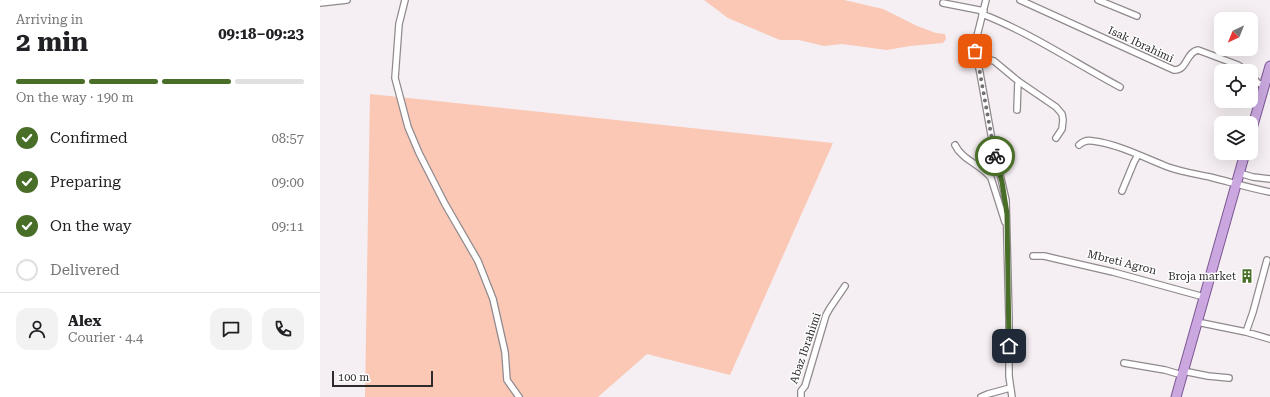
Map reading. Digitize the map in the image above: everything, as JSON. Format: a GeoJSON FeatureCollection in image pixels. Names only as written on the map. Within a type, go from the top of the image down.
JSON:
{"type":"FeatureCollection","features":[{"type":"Feature","properties":{"kind":"main road"},"geometry":{"type":"LineString","coordinates":[[1256,116],[1267,84],[1270,66]]}},
{"type":"Feature","properties":{"kind":"main road"},"geometry":{"type":"LineString","coordinates":[[1176,397],[1243,160]]}},
{"type":"Feature","properties":{"kind":"street"},"geometry":{"type":"LineString","coordinates":[[320,3],[348,0]]}},
{"type":"Feature","properties":{"kind":"street"},"geometry":{"type":"LineString","coordinates":[[405,0],[399,24],[395,78],[408,127],[444,204],[478,261],[492,299],[505,352],[507,380],[519,397]]}},
{"type":"Feature","properties":{"kind":"street"},"geometry":{"type":"LineString","coordinates":[[986,0],[975,45],[992,140],[1006,200],[1009,368],[1012,397]]}},
{"type":"Feature","properties":{"kind":"street","name":"Isak Ibrahimi"},"geometry":{"type":"LineString","coordinates":[[1020,0],[1174,70],[1179,70],[1182,68],[1192,52],[1198,50],[1235,64]]}},
{"type":"Feature","properties":{"kind":"street","name":"Isak Ibrahimi"},"geometry":{"type":"LineString","coordinates":[[1098,0],[1137,16]]}},
{"type":"Feature","properties":{"kind":"street"},"geometry":{"type":"LineString","coordinates":[[943,3],[983,12],[1081,64],[1120,87]]}},
{"type":"Feature","properties":{"kind":"street"},"geometry":{"type":"LineString","coordinates":[[976,57],[994,61],[1018,81],[1052,104],[1060,112],[1063,118],[1063,124],[1056,138]]}},
{"type":"Feature","properties":{"kind":"street"},"geometry":{"type":"LineString","coordinates":[[1017,110],[1018,81]]}},
{"type":"Feature","properties":{"kind":"street"},"geometry":{"type":"LineString","coordinates":[[1079,145],[1087,141],[1092,141],[1121,148],[1170,168],[1270,192]]}},
{"type":"Feature","properties":{"kind":"street"},"geometry":{"type":"LineString","coordinates":[[955,145],[960,152],[988,173],[994,185],[1007,230]]}},
{"type":"Feature","properties":{"kind":"street"},"geometry":{"type":"LineString","coordinates":[[1122,190],[1138,155]]}},
{"type":"Feature","properties":{"kind":"street"},"geometry":{"type":"LineString","coordinates":[[1239,172],[1253,177],[1270,179]]}},
{"type":"Feature","properties":{"kind":"street","name":"Mbreti Agron"},"geometry":{"type":"LineString","coordinates":[[1033,256],[1044,256],[1114,272],[1204,297]]}},
{"type":"Feature","properties":{"kind":"street"},"geometry":{"type":"LineString","coordinates":[[1246,332],[1267,260]]}},
{"type":"Feature","properties":{"kind":"street","name":"Abaz Ibrahimi"},"geometry":{"type":"LineString","coordinates":[[801,397],[801,391],[805,386],[826,316],[845,286]]}},
{"type":"Feature","properties":{"kind":"street"},"geometry":{"type":"LineString","coordinates":[[1197,322],[1246,332],[1270,339]]}},
{"type":"Feature","properties":{"kind":"street"},"geometry":{"type":"LineString","coordinates":[[1124,363],[1182,373],[1229,378]]}},
{"type":"Feature","properties":{"kind":"street"},"geometry":{"type":"LineString","coordinates":[[981,397],[1010,388]]}},
{"type":"Feature","properties":{"kind":"street"},"geometry":{"type":"LineString","coordinates":[[989,397],[994,392]]}},
{"type":"Feature","properties":{"kind":"shaded area"},"geometry":{"type":"Polygon","coordinates":[[[704,0],[844,0],[883,9],[917,26],[936,33],[945,34],[946,39],[943,43],[887,50],[842,44],[824,46],[799,40],[780,40],[728,18],[704,0]]]}},
{"type":"Feature","properties":{"kind":"shaded area"},"geometry":{"type":"Polygon","coordinates":[[[370,94],[833,143],[730,375],[647,354],[598,397],[365,397],[370,94]]]}},
{"type":"Feature","properties":{"kind":"way so far"},"geometry":{"type":"LineString","coordinates":[[975,51],[995,156]]}},
{"type":"Feature","properties":{"kind":"place","name":"Broja market"},"geometry":{"type":"Point","coordinates":[1247,276]}},
{"type":"Feature","properties":{"kind":"route"},"geometry":{"type":"LineString","coordinates":[[995,156],[1006,200],[1009,346]]}}]}
